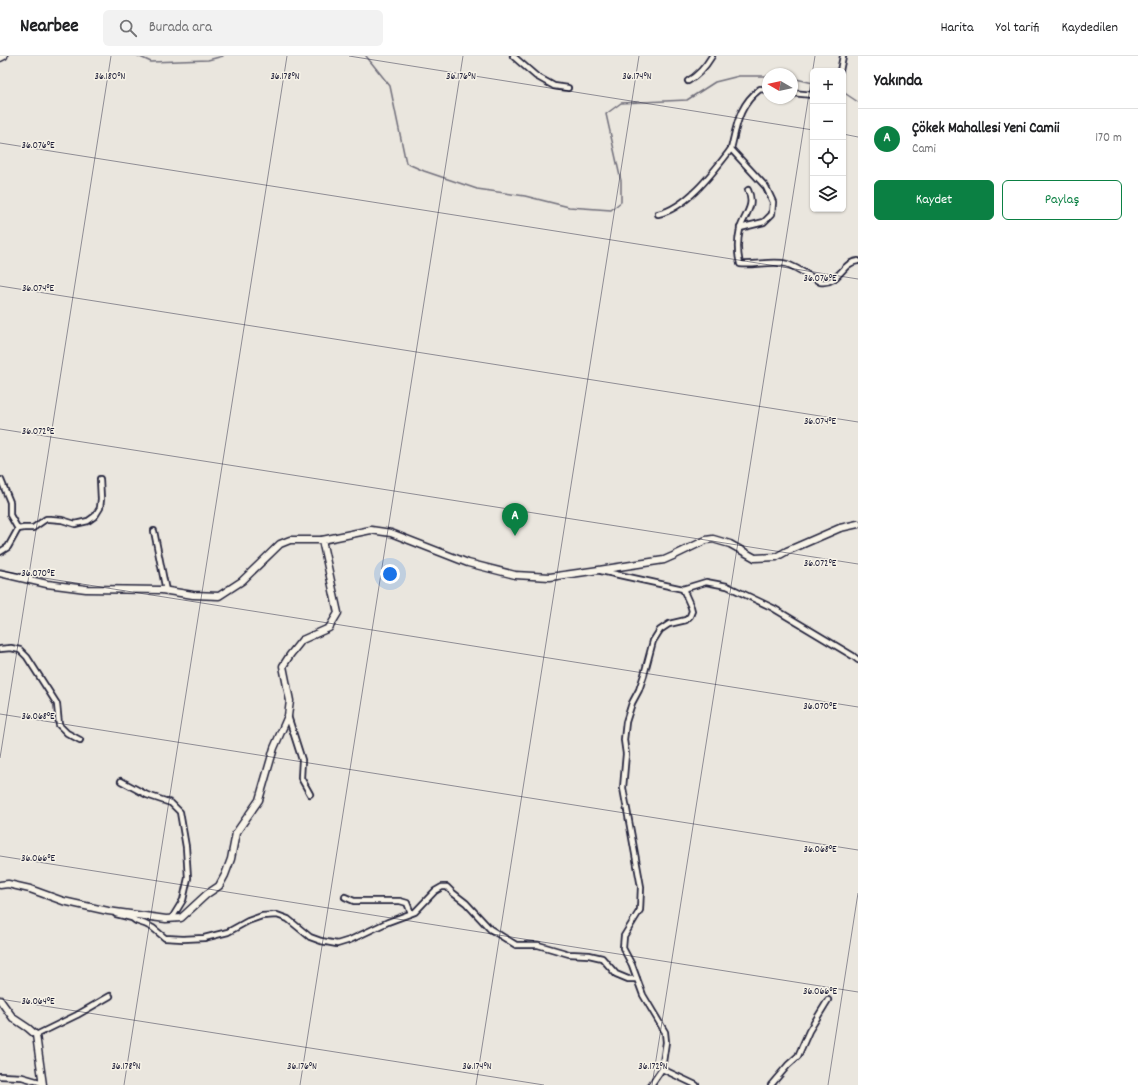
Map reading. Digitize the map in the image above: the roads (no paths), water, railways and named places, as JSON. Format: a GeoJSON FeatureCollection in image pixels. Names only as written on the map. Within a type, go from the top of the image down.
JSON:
{"type":"FeatureCollection","features":[{"type":"Feature","properties":{"kind":"street"},"geometry":{"type":"LineString","coordinates":[[0,58],[4,56]]}},
{"type":"Feature","properties":{"kind":"street"},"geometry":{"type":"LineString","coordinates":[[513,56],[536,76],[554,86],[568,88]]}},
{"type":"Feature","properties":{"kind":"street"},"geometry":{"type":"LineString","coordinates":[[688,81],[697,76],[712,56]]}},
{"type":"Feature","properties":{"kind":"street"},"geometry":{"type":"LineString","coordinates":[[841,68],[843,56]]}},
{"type":"Feature","properties":{"kind":"street"},"geometry":{"type":"LineString","coordinates":[[658,214],[666,212],[696,191],[731,149],[742,110],[750,96],[760,88],[762,88]]}},
{"type":"Feature","properties":{"kind":"street"},"geometry":{"type":"LineString","coordinates":[[798,94],[810,95]]}},
{"type":"Feature","properties":{"kind":"street"},"geometry":{"type":"LineString","coordinates":[[731,149],[766,187],[773,202],[772,214],[764,222],[740,228]]}},
{"type":"Feature","properties":{"kind":"street"},"geometry":{"type":"LineString","coordinates":[[748,190],[751,196],[750,208],[740,228],[737,253],[740,264],[786,264],[820,282],[825,283],[838,276],[849,263],[858,261]]}},
{"type":"Feature","properties":{"kind":"street"},"geometry":{"type":"LineString","coordinates":[[18,529],[33,528],[50,519],[62,520],[75,524],[88,521],[95,516],[100,508],[100,479]]}},
{"type":"Feature","properties":{"kind":"street"},"geometry":{"type":"LineString","coordinates":[[0,480],[10,502],[10,515],[18,529]]}},
{"type":"Feature","properties":{"kind":"street"},"geometry":{"type":"LineString","coordinates":[[0,573],[46,584],[86,589],[133,589],[219,596],[242,581],[271,551],[280,544],[290,540],[322,540],[371,530],[391,532],[468,563],[515,575],[550,577],[664,560],[706,540],[713,539],[730,544],[755,558],[776,557],[840,528],[858,524]]}},
{"type":"Feature","properties":{"kind":"street"},"geometry":{"type":"LineString","coordinates":[[0,552],[8,547],[18,529]]}},
{"type":"Feature","properties":{"kind":"street"},"geometry":{"type":"LineString","coordinates":[[154,531],[166,591]]}},
{"type":"Feature","properties":{"kind":"street"},"geometry":{"type":"LineString","coordinates":[[0,885],[8,884],[30,889],[63,901],[109,911],[166,919],[181,918],[207,894],[219,886],[231,859],[236,833],[259,800],[274,748],[288,716],[290,702],[284,666],[290,655],[302,640],[329,628],[338,613],[322,540]]}},
{"type":"Feature","properties":{"kind":"street"},"geometry":{"type":"LineString","coordinates":[[599,570],[683,589],[706,582],[727,586],[786,615],[858,660]]}},
{"type":"Feature","properties":{"kind":"street"},"geometry":{"type":"LineString","coordinates":[[651,1085],[662,1069],[666,1042],[665,1032],[643,996],[632,965],[623,948],[624,936],[640,910],[641,887],[623,788],[626,754],[624,740],[626,722],[644,675],[653,641],[660,630],[670,624],[686,620],[692,611],[683,589]]}},
{"type":"Feature","properties":{"kind":"street"},"geometry":{"type":"LineString","coordinates":[[0,649],[11,648],[20,650],[27,657],[57,704],[59,725],[67,733],[80,740]]}},
{"type":"Feature","properties":{"kind":"street"},"geometry":{"type":"LineString","coordinates":[[288,716],[302,760],[301,778],[310,794]]}},
{"type":"Feature","properties":{"kind":"street"},"geometry":{"type":"LineString","coordinates":[[121,781],[147,795],[171,803],[180,812],[186,847],[188,878],[184,900],[172,918]]}},
{"type":"Feature","properties":{"kind":"street"},"geometry":{"type":"LineString","coordinates":[[109,911],[132,918],[136,922],[145,924],[153,928],[165,938],[183,939],[204,938],[228,932],[248,921],[262,916],[277,915],[288,919],[310,937],[337,944],[350,940],[388,922],[415,912],[435,891],[442,887],[447,887],[453,894],[466,903],[490,929],[516,945],[538,946],[569,954],[589,955],[602,958],[616,974],[628,979],[637,979]]}},
{"type":"Feature","properties":{"kind":"street"},"geometry":{"type":"LineString","coordinates":[[345,897],[354,901],[406,903],[411,913]]}},
{"type":"Feature","properties":{"kind":"street"},"geometry":{"type":"LineString","coordinates":[[36,1035],[77,1016],[110,996]]}},
{"type":"Feature","properties":{"kind":"street"},"geometry":{"type":"LineString","coordinates":[[0,1000],[13,1018],[36,1035],[43,1084],[22,1077],[0,1076]]}},
{"type":"Feature","properties":{"kind":"street"},"geometry":{"type":"LineString","coordinates":[[771,1085],[798,1056],[809,1031],[828,1000]]}},
{"type":"Feature","properties":{"kind":"street"},"geometry":{"type":"LineString","coordinates":[[662,1069],[696,1085]]}},
{"type":"Feature","properties":{"kind":"waterway"},"geometry":{"type":"LineString","coordinates":[[138,56],[151,62],[208,60],[223,56]]}},
{"type":"Feature","properties":{"kind":"waterway"},"geometry":{"type":"LineString","coordinates":[[366,56],[390,86],[406,163],[424,171],[477,189],[525,196],[569,207],[611,210],[621,202],[621,181],[606,114],[621,103],[687,100],[715,82],[739,76],[762,76]]}},
{"type":"Feature","properties":{"kind":"waterway"},"geometry":{"type":"LineString","coordinates":[[798,79],[810,82]]}},
{"type":"Feature","properties":{"kind":"waterway"},"geometry":{"type":"LineString","coordinates":[[846,94],[858,102]]}},
{"type":"Feature","properties":{"kind":"place","name":"Çökek Mahallesi Yeni Camii"},"geometry":{"type":"Point","coordinates":[515,536]}}]}
